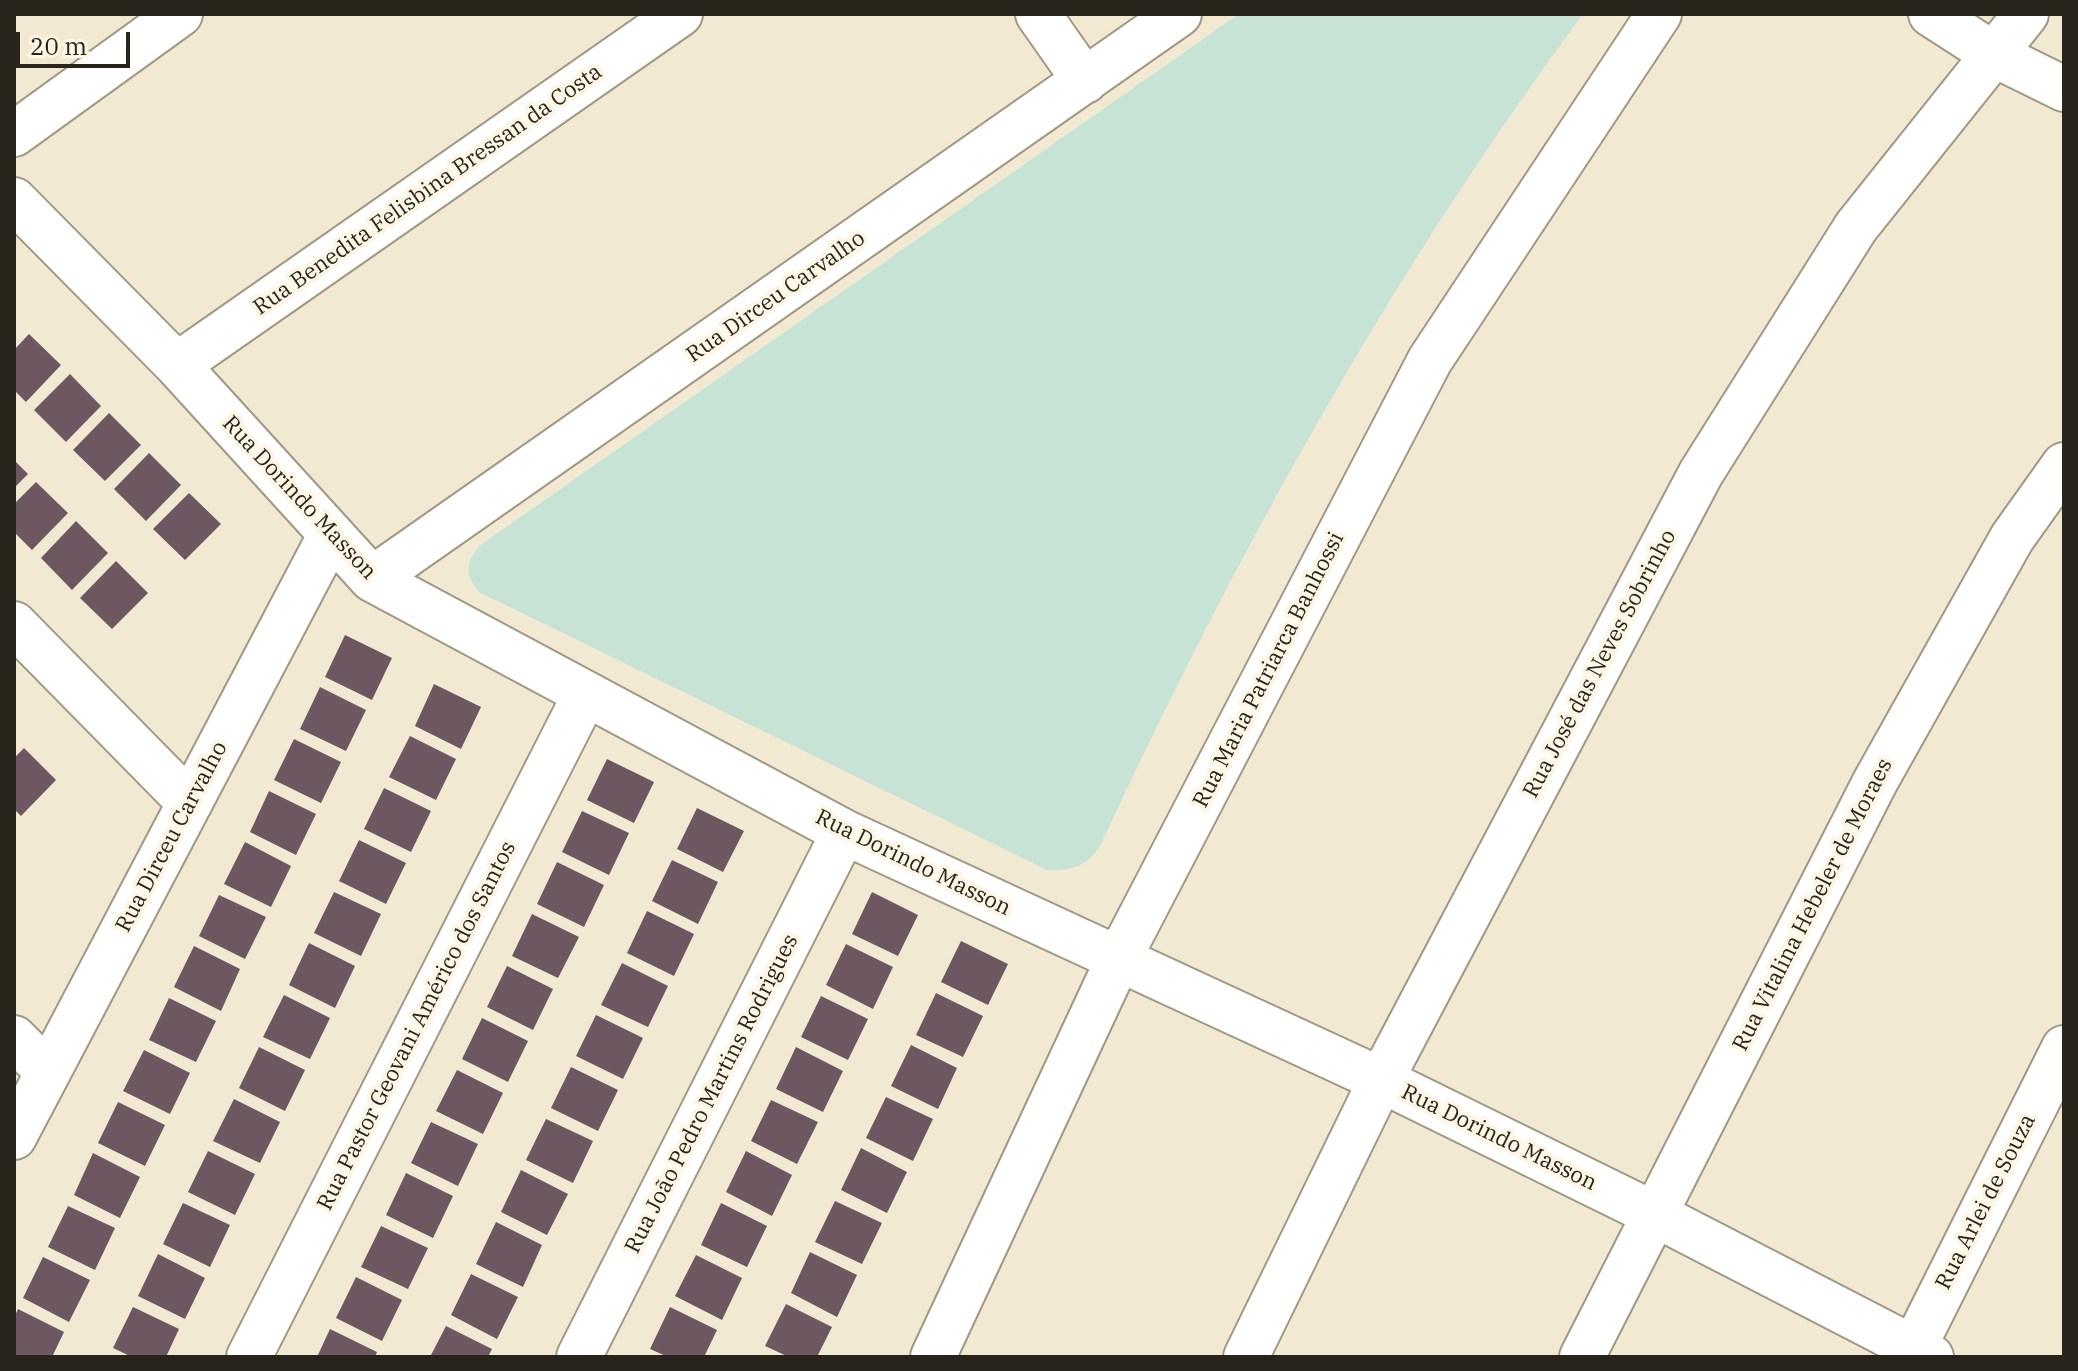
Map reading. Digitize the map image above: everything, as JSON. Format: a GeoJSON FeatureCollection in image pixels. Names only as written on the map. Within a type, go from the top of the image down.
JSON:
{"type":"FeatureCollection","features":[{"type":"Feature","properties":{"kind":"street"},"geometry":{"type":"LineString","coordinates":[[14,134],[180,14]]}},
{"type":"Feature","properties":{"kind":"street","name":"Rua Benedita Felisbina Bressan da Costa"},"geometry":{"type":"LineString","coordinates":[[177,365],[680,14]]}},
{"type":"Feature","properties":{"kind":"street"},"geometry":{"type":"LineString","coordinates":[[1038,14],[1085,81]]}},
{"type":"Feature","properties":{"kind":"street","name":"Rua Dirceu Carvalho"},"geometry":{"type":"LineString","coordinates":[[372,579],[1179,14]]}},
{"type":"Feature","properties":{"kind":"street","name":"Rua Maria Patriarca Banhossi"},"geometry":{"type":"LineString","coordinates":[[933,1357],[1118,960],[1430,360],[1659,14]]}},
{"type":"Feature","properties":{"kind":"street"},"geometry":{"type":"LineString","coordinates":[[1931,14],[1993,54],[2064,89]]}},
{"type":"Feature","properties":{"kind":"street","name":"Rua José das Neves Sobrinho"},"geometry":{"type":"LineString","coordinates":[[1246,1357],[1381,1080],[1701,473],[1856,227],[2026,14]]}},
{"type":"Feature","properties":{"kind":"street","name":"Rua Dorindo Masson"},"geometry":{"type":"LineString","coordinates":[[14,200],[177,365],[372,579],[844,832],[1381,1080],[1654,1214],[1917,1354]]}},
{"type":"Feature","properties":{"kind":"street","name":"Rua Vitalina Hebeler de Moraes"},"geometry":{"type":"LineString","coordinates":[[1582,1357],[1875,782],[2012,538],[2064,465]]}},
{"type":"Feature","properties":{"kind":"street","name":"Rua Dirceu Carvalho"},"geometry":{"type":"LineString","coordinates":[[14,1137],[330,536]]}},
{"type":"Feature","properties":{"kind":"street"},"geometry":{"type":"LineString","coordinates":[[14,624],[190,803]]}},
{"type":"Feature","properties":{"kind":"street","name":"Rua Pastor Geovani Américo dos Santos"},"geometry":{"type":"LineString","coordinates":[[249,1357],[585,695]]}},
{"type":"Feature","properties":{"kind":"street","name":"Rua João Pedro Martins Rodrigues"},"geometry":{"type":"LineString","coordinates":[[579,1357],[844,832]]}},
{"type":"Feature","properties":{"kind":"street"},"geometry":{"type":"LineString","coordinates":[[14,1038],[48,1072]]}},
{"type":"Feature","properties":{"kind":"street","name":"Rua Arlei de Souza"},"geometry":{"type":"LineString","coordinates":[[1917,1354],[2064,1048]]}},
{"type":"Feature","properties":{"kind":"green space"},"geometry":{"type":"Polygon","coordinates":[[[1239,14],[1583,14],[1446,211],[1382,313],[1263,520],[1207,626],[1102,842],[1086,861],[1064,870],[1047,870],[479,592],[474,586],[469,573],[470,561],[482,544],[1239,14]]]}},
{"type":"Feature","properties":{"kind":"building"},"geometry":{"type":"Polygon","coordinates":[[[29,334],[61,365],[26,402],[14,390],[14,350],[29,334]]]}},
{"type":"Feature","properties":{"kind":"building"},"geometry":{"type":"Polygon","coordinates":[[[70,374],[101,406],[66,442],[34,410],[70,374]]]}},
{"type":"Feature","properties":{"kind":"building"},"geometry":{"type":"Polygon","coordinates":[[[109,413],[141,445],[105,481],[73,450],[109,413]]]}},
{"type":"Feature","properties":{"kind":"building"},"geometry":{"type":"Polygon","coordinates":[[[149,453],[181,485],[146,521],[114,489],[149,453]]]}},
{"type":"Feature","properties":{"kind":"building"},"geometry":{"type":"Polygon","coordinates":[[[14,460],[28,474],[14,488],[14,460]]]}},
{"type":"Feature","properties":{"kind":"building"},"geometry":{"type":"Polygon","coordinates":[[[36,482],[68,513],[32,550],[14,532],[14,504],[36,482]]]}},
{"type":"Feature","properties":{"kind":"building"},"geometry":{"type":"Polygon","coordinates":[[[189,493],[221,524],[185,560],[153,529],[189,493]]]}},
{"type":"Feature","properties":{"kind":"building"},"geometry":{"type":"Polygon","coordinates":[[[76,521],[108,553],[72,590],[41,558],[76,521]]]}},
{"type":"Feature","properties":{"kind":"building"},"geometry":{"type":"Polygon","coordinates":[[[116,561],[148,593],[112,629],[80,598],[116,561]]]}},
{"type":"Feature","properties":{"kind":"building"},"geometry":{"type":"Polygon","coordinates":[[[345,635],[392,658],[372,700],[325,677],[345,635]]]}},
{"type":"Feature","properties":{"kind":"building"},"geometry":{"type":"Polygon","coordinates":[[[434,684],[481,707],[461,749],[415,726],[434,684]]]}},
{"type":"Feature","properties":{"kind":"building"},"geometry":{"type":"Polygon","coordinates":[[[320,687],[366,710],[346,751],[300,729],[320,687]]]}},
{"type":"Feature","properties":{"kind":"building"},"geometry":{"type":"Polygon","coordinates":[[[410,736],[456,759],[436,800],[389,777],[410,736]]]}},
{"type":"Feature","properties":{"kind":"building"},"geometry":{"type":"Polygon","coordinates":[[[294,739],[341,762],[321,803],[274,780],[294,739]]]}},
{"type":"Feature","properties":{"kind":"building"},"geometry":{"type":"Polygon","coordinates":[[[24,748],[56,780],[21,816],[14,809],[14,758],[24,748]]]}},
{"type":"Feature","properties":{"kind":"building"},"geometry":{"type":"Polygon","coordinates":[[[607,759],[654,782],[634,823],[587,800],[607,759]]]}},
{"type":"Feature","properties":{"kind":"building"},"geometry":{"type":"Polygon","coordinates":[[[384,788],[431,811],[411,852],[364,829],[384,788]]]}},
{"type":"Feature","properties":{"kind":"building"},"geometry":{"type":"Polygon","coordinates":[[[269,791],[316,814],[296,855],[250,832],[269,791]]]}},
{"type":"Feature","properties":{"kind":"building"},"geometry":{"type":"Polygon","coordinates":[[[697,808],[744,831],[723,872],[677,849],[697,808]]]}},
{"type":"Feature","properties":{"kind":"building"},"geometry":{"type":"Polygon","coordinates":[[[582,811],[629,833],[609,875],[562,852],[582,811]]]}},
{"type":"Feature","properties":{"kind":"building"},"geometry":{"type":"Polygon","coordinates":[[[359,840],[406,863],[386,904],[339,881],[359,840]]]}},
{"type":"Feature","properties":{"kind":"building"},"geometry":{"type":"Polygon","coordinates":[[[245,842],[291,866],[271,907],[224,884],[245,842]]]}},
{"type":"Feature","properties":{"kind":"building"},"geometry":{"type":"Polygon","coordinates":[[[672,860],[718,882],[698,924],[652,901],[672,860]]]}},
{"type":"Feature","properties":{"kind":"building"},"geometry":{"type":"Polygon","coordinates":[[[557,862],[604,885],[584,927],[537,904],[557,862]]]}},
{"type":"Feature","properties":{"kind":"building"},"geometry":{"type":"Polygon","coordinates":[[[334,892],[381,914],[361,956],[314,933],[334,892]]]}},
{"type":"Feature","properties":{"kind":"building"},"geometry":{"type":"Polygon","coordinates":[[[872,892],[918,915],[898,956],[852,934],[872,892]]]}},
{"type":"Feature","properties":{"kind":"building"},"geometry":{"type":"Polygon","coordinates":[[[219,895],[266,917],[245,959],[199,936],[219,895]]]}},
{"type":"Feature","properties":{"kind":"building"},"geometry":{"type":"Polygon","coordinates":[[[647,911],[694,934],[674,976],[627,953],[647,911]]]}},
{"type":"Feature","properties":{"kind":"building"},"geometry":{"type":"Polygon","coordinates":[[[532,914],[579,937],[558,978],[512,956],[532,914]]]}},
{"type":"Feature","properties":{"kind":"building"},"geometry":{"type":"Polygon","coordinates":[[[961,941],[1008,964],[988,1005],[941,982],[961,941]]]}},
{"type":"Feature","properties":{"kind":"building"},"geometry":{"type":"Polygon","coordinates":[[[309,943],[355,966],[335,1008],[289,985],[309,943]]]}},
{"type":"Feature","properties":{"kind":"building"},"geometry":{"type":"Polygon","coordinates":[[[846,944],[893,967],[873,1009],[826,985],[846,944]]]}},
{"type":"Feature","properties":{"kind":"building"},"geometry":{"type":"Polygon","coordinates":[[[194,946],[240,969],[221,1011],[174,987],[194,946]]]}},
{"type":"Feature","properties":{"kind":"building"},"geometry":{"type":"Polygon","coordinates":[[[622,963],[668,986],[648,1027],[601,1005],[622,963]]]}},
{"type":"Feature","properties":{"kind":"building"},"geometry":{"type":"Polygon","coordinates":[[[507,966],[553,989],[533,1030],[487,1007],[507,966]]]}},
{"type":"Feature","properties":{"kind":"building"},"geometry":{"type":"Polygon","coordinates":[[[936,993],[983,1016],[963,1057],[916,1035],[936,993]]]}},
{"type":"Feature","properties":{"kind":"building"},"geometry":{"type":"Polygon","coordinates":[[[284,995],[330,1018],[310,1059],[263,1037],[284,995]]]}},
{"type":"Feature","properties":{"kind":"building"},"geometry":{"type":"Polygon","coordinates":[[[821,996],[868,1019],[848,1060],[801,1037],[821,996]]]}},
{"type":"Feature","properties":{"kind":"building"},"geometry":{"type":"Polygon","coordinates":[[[169,998],[216,1021],[196,1062],[149,1040],[169,998]]]}},
{"type":"Feature","properties":{"kind":"building"},"geometry":{"type":"Polygon","coordinates":[[[596,1015],[643,1038],[623,1079],[576,1056],[596,1015]]]}},
{"type":"Feature","properties":{"kind":"building"},"geometry":{"type":"Polygon","coordinates":[[[482,1018],[528,1041],[508,1082],[462,1059],[482,1018]]]}},
{"type":"Feature","properties":{"kind":"building"},"geometry":{"type":"Polygon","coordinates":[[[911,1045],[957,1068],[938,1109],[891,1086],[911,1045]]]}},
{"type":"Feature","properties":{"kind":"building"},"geometry":{"type":"Polygon","coordinates":[[[259,1047],[305,1070],[285,1111],[239,1088],[259,1047]]]}},
{"type":"Feature","properties":{"kind":"building"},"geometry":{"type":"Polygon","coordinates":[[[796,1047],[843,1071],[823,1112],[776,1089],[796,1047]]]}},
{"type":"Feature","properties":{"kind":"building"},"geometry":{"type":"Polygon","coordinates":[[[144,1050],[190,1073],[170,1114],[123,1091],[144,1050]]]}},
{"type":"Feature","properties":{"kind":"building"},"geometry":{"type":"Polygon","coordinates":[[[571,1067],[618,1090],[598,1131],[551,1108],[571,1067]]]}},
{"type":"Feature","properties":{"kind":"building"},"geometry":{"type":"Polygon","coordinates":[[[457,1070],[503,1093],[483,1134],[436,1111],[457,1070]]]}},
{"type":"Feature","properties":{"kind":"building"},"geometry":{"type":"Polygon","coordinates":[[[886,1097],[933,1119],[913,1161],[866,1138],[886,1097]]]}},
{"type":"Feature","properties":{"kind":"building"},"geometry":{"type":"Polygon","coordinates":[[[234,1099],[280,1122],[260,1163],[213,1141],[234,1099]]]}},
{"type":"Feature","properties":{"kind":"building"},"geometry":{"type":"Polygon","coordinates":[[[771,1100],[818,1122],[797,1164],[751,1141],[771,1100]]]}},
{"type":"Feature","properties":{"kind":"building"},"geometry":{"type":"Polygon","coordinates":[[[118,1102],[165,1125],[145,1166],[98,1143],[118,1102]]]}},
{"type":"Feature","properties":{"kind":"building"},"geometry":{"type":"Polygon","coordinates":[[[546,1119],[593,1141],[573,1183],[526,1160],[546,1119]]]}},
{"type":"Feature","properties":{"kind":"building"},"geometry":{"type":"Polygon","coordinates":[[[431,1122],[478,1144],[458,1186],[411,1163],[431,1122]]]}},
{"type":"Feature","properties":{"kind":"building"},"geometry":{"type":"Polygon","coordinates":[[[861,1148],[907,1172],[887,1213],[841,1190],[861,1148]]]}},
{"type":"Feature","properties":{"kind":"building"},"geometry":{"type":"Polygon","coordinates":[[[208,1151],[255,1174],[235,1215],[188,1192],[208,1151]]]}},
{"type":"Feature","properties":{"kind":"building"},"geometry":{"type":"Polygon","coordinates":[[[746,1151],[792,1175],[772,1216],[726,1192],[746,1151]]]}},
{"type":"Feature","properties":{"kind":"building"},"geometry":{"type":"Polygon","coordinates":[[[93,1153],[140,1177],[120,1218],[74,1195],[93,1153]]]}},
{"type":"Feature","properties":{"kind":"building"},"geometry":{"type":"Polygon","coordinates":[[[521,1170],[568,1194],[547,1235],[501,1212],[521,1170]]]}},
{"type":"Feature","properties":{"kind":"building"},"geometry":{"type":"Polygon","coordinates":[[[406,1173],[453,1196],[433,1238],[386,1215],[406,1173]]]}},
{"type":"Feature","properties":{"kind":"building"},"geometry":{"type":"Polygon","coordinates":[[[835,1201],[882,1223],[862,1264],[815,1242],[835,1201]]]}},
{"type":"Feature","properties":{"kind":"building"},"geometry":{"type":"Polygon","coordinates":[[[183,1203],[230,1225],[210,1267],[163,1244],[183,1203]]]}},
{"type":"Feature","properties":{"kind":"building"},"geometry":{"type":"Polygon","coordinates":[[[721,1203],[767,1226],[747,1267],[701,1245],[721,1203]]]}},
{"type":"Feature","properties":{"kind":"building"},"geometry":{"type":"Polygon","coordinates":[[[68,1206],[115,1228],[95,1270],[48,1247],[68,1206]]]}},
{"type":"Feature","properties":{"kind":"building"},"geometry":{"type":"Polygon","coordinates":[[[496,1222],[542,1245],[523,1287],[476,1264],[496,1222]]]}},
{"type":"Feature","properties":{"kind":"building"},"geometry":{"type":"Polygon","coordinates":[[[381,1226],[428,1248],[408,1289],[361,1267],[381,1226]]]}},
{"type":"Feature","properties":{"kind":"building"},"geometry":{"type":"Polygon","coordinates":[[[810,1252],[857,1275],[837,1317],[791,1293],[810,1252]]]}},
{"type":"Feature","properties":{"kind":"building"},"geometry":{"type":"Polygon","coordinates":[[[158,1254],[205,1278],[185,1319],[138,1296],[158,1254]]]}},
{"type":"Feature","properties":{"kind":"building"},"geometry":{"type":"Polygon","coordinates":[[[696,1255],[742,1278],[722,1320],[675,1296],[696,1255]]]}},
{"type":"Feature","properties":{"kind":"building"},"geometry":{"type":"Polygon","coordinates":[[[43,1257],[90,1280],[69,1322],[23,1298],[43,1257]]]}},
{"type":"Feature","properties":{"kind":"building"},"geometry":{"type":"Polygon","coordinates":[[[471,1274],[518,1297],[497,1339],[451,1315],[471,1274]]]}},
{"type":"Feature","properties":{"kind":"building"},"geometry":{"type":"Polygon","coordinates":[[[356,1277],[402,1300],[382,1341],[336,1318],[356,1277]]]}},
{"type":"Feature","properties":{"kind":"building"},"geometry":{"type":"Polygon","coordinates":[[[786,1304],[832,1327],[817,1357],[789,1357],[765,1346],[786,1304]]]}},
{"type":"Feature","properties":{"kind":"building"},"geometry":{"type":"Polygon","coordinates":[[[133,1307],[179,1329],[166,1357],[132,1357],[113,1348],[133,1307]]]}},
{"type":"Feature","properties":{"kind":"building"},"geometry":{"type":"Polygon","coordinates":[[[670,1307],[717,1330],[704,1357],[668,1357],[650,1349],[670,1307]]]}},
{"type":"Feature","properties":{"kind":"building"},"geometry":{"type":"Polygon","coordinates":[[[18,1309],[64,1332],[52,1357],[14,1357],[14,1318],[18,1309]]]}},
{"type":"Feature","properties":{"kind":"building"},"geometry":{"type":"Polygon","coordinates":[[[446,1326],[492,1349],[488,1357],[430,1357],[446,1326]]]}},
{"type":"Feature","properties":{"kind":"building"},"geometry":{"type":"Polygon","coordinates":[[[330,1329],[377,1352],[375,1357],[317,1357],[330,1329]]]}}]}
